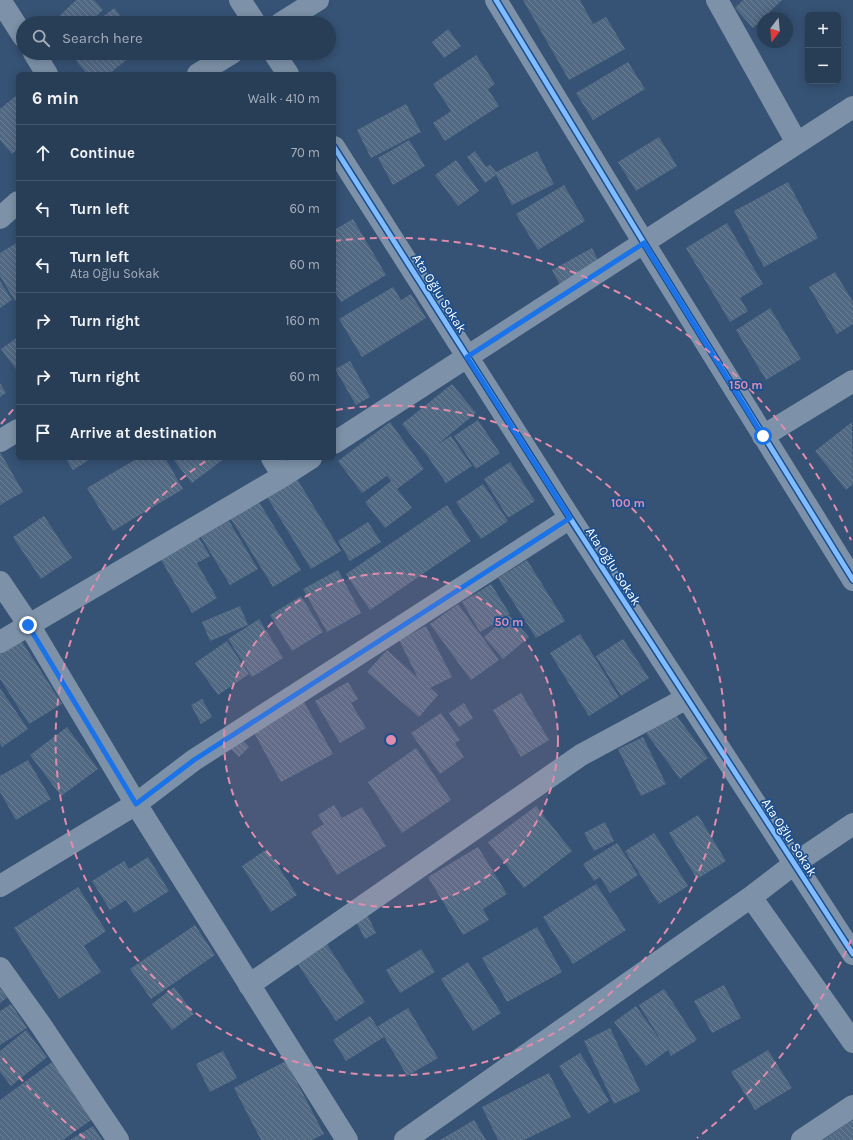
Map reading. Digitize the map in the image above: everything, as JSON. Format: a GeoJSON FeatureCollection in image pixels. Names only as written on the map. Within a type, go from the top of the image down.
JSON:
{"type":"FeatureCollection","features":[{"type":"Feature","properties":{"kind":"street"},"geometry":{"type":"LineString","coordinates":[[0,0],[16,25]]}},
{"type":"Feature","properties":{"kind":"street"},"geometry":{"type":"LineString","coordinates":[[240,0],[250,16]]}},
{"type":"Feature","properties":{"kind":"street"},"geometry":{"type":"LineString","coordinates":[[292,16],[318,0]]}},
{"type":"Feature","properties":{"kind":"street"},"geometry":{"type":"LineString","coordinates":[[496,0],[644,243],[853,580]]}},
{"type":"Feature","properties":{"kind":"street"},"geometry":{"type":"LineString","coordinates":[[717,0],[797,143]]}},
{"type":"Feature","properties":{"kind":"street"},"geometry":{"type":"LineString","coordinates":[[38,60],[46,72]]}},
{"type":"Feature","properties":{"kind":"street"},"geometry":{"type":"LineString","coordinates":[[201,72],[221,60]]}},
{"type":"Feature","properties":{"kind":"street"},"geometry":{"type":"LineString","coordinates":[[279,60],[287,72]]}},
{"type":"Feature","properties":{"kind":"street"},"geometry":{"type":"LineString","coordinates":[[336,442],[853,107]]}},
{"type":"Feature","properties":{"kind":"street","name":"Ata Oğlu Sokak"},"geometry":{"type":"LineString","coordinates":[[336,150],[570,518],[853,954]]}},
{"type":"Feature","properties":{"kind":"street"},"geometry":{"type":"LineString","coordinates":[[0,218],[16,204]]}},
{"type":"Feature","properties":{"kind":"street"},"geometry":{"type":"LineString","coordinates":[[763,436],[853,381]]}},
{"type":"Feature","properties":{"kind":"street"},"geometry":{"type":"LineString","coordinates":[[0,441],[16,431]]}},
{"type":"Feature","properties":{"kind":"street"},"geometry":{"type":"LineString","coordinates":[[273,460],[283,476]]}},
{"type":"Feature","properties":{"kind":"street"},"geometry":{"type":"LineString","coordinates":[[0,642],[308,460]]}},
{"type":"Feature","properties":{"kind":"street"},"geometry":{"type":"LineString","coordinates":[[0,886],[136,804],[194,760],[570,518]]}},
{"type":"Feature","properties":{"kind":"street"},"geometry":{"type":"LineString","coordinates":[[0,582],[28,625],[136,804],[346,1140]]}},
{"type":"Feature","properties":{"kind":"street"},"geometry":{"type":"LineString","coordinates":[[249,985],[581,755],[687,698]]}},
{"type":"Feature","properties":{"kind":"street"},"geometry":{"type":"LineString","coordinates":[[405,1140],[751,897],[794,864],[853,824]]}},
{"type":"Feature","properties":{"kind":"street"},"geometry":{"type":"LineString","coordinates":[[751,897],[853,1042]]}},
{"type":"Feature","properties":{"kind":"street"},"geometry":{"type":"LineString","coordinates":[[0,968],[118,1140]]}},
{"type":"Feature","properties":{"kind":"street"},"geometry":{"type":"LineString","coordinates":[[802,1140],[853,1106]]}},
{"type":"Feature","properties":{"kind":"building"},"geometry":{"type":"Polygon","coordinates":[[[76,0],[94,0],[103,10],[97,16],[59,16],[76,0]]]}},
{"type":"Feature","properties":{"kind":"building"},"geometry":{"type":"Polygon","coordinates":[[[523,0],[580,0],[593,24],[606,17],[625,49],[569,80],[523,0]]]}},
{"type":"Feature","properties":{"kind":"building"},"geometry":{"type":"Polygon","coordinates":[[[743,0],[782,0],[770,12],[757,12],[757,24],[753,28],[735,8],[743,0]]]}},
{"type":"Feature","properties":{"kind":"building"},"geometry":{"type":"Polygon","coordinates":[[[114,8],[121,16],[104,16],[114,8]]]}},
{"type":"Feature","properties":{"kind":"building"},"geometry":{"type":"Polygon","coordinates":[[[448,29],[461,46],[444,58],[432,42],[448,29]]]}},
{"type":"Feature","properties":{"kind":"building"},"geometry":{"type":"Polygon","coordinates":[[[476,55],[495,84],[488,89],[499,106],[445,141],[433,123],[451,111],[433,84],[476,55]]]}},
{"type":"Feature","properties":{"kind":"building"},"geometry":{"type":"Polygon","coordinates":[[[76,60],[126,60],[111,72],[85,72],[76,60]]]}},
{"type":"Feature","properties":{"kind":"building"},"geometry":{"type":"Polygon","coordinates":[[[628,62],[645,89],[593,120],[576,93],[628,62]]]}},
{"type":"Feature","properties":{"kind":"building"},"geometry":{"type":"Polygon","coordinates":[[[16,96],[16,151],[12,154],[0,140],[0,109],[16,96]]]}},
{"type":"Feature","properties":{"kind":"building"},"geometry":{"type":"Polygon","coordinates":[[[406,104],[421,132],[371,158],[357,130],[406,104]]]}},
{"type":"Feature","properties":{"kind":"building"},"geometry":{"type":"Polygon","coordinates":[[[659,137],[677,166],[636,191],[618,162],[659,137]]]}},
{"type":"Feature","properties":{"kind":"building"},"geometry":{"type":"Polygon","coordinates":[[[409,140],[425,166],[393,185],[378,158],[409,140]]]}},
{"type":"Feature","properties":{"kind":"building"},"geometry":{"type":"Polygon","coordinates":[[[475,151],[486,167],[490,165],[496,172],[537,151],[554,184],[512,205],[496,175],[485,183],[467,157],[475,151]]]}},
{"type":"Feature","properties":{"kind":"building"},"geometry":{"type":"Polygon","coordinates":[[[456,160],[479,191],[458,206],[435,175],[456,160]]]}},
{"type":"Feature","properties":{"kind":"building"},"geometry":{"type":"Polygon","coordinates":[[[788,182],[818,238],[764,267],[734,211],[788,182]]]}},
{"type":"Feature","properties":{"kind":"building"},"geometry":{"type":"Polygon","coordinates":[[[564,185],[585,221],[538,250],[516,214],[564,185]]]}},
{"type":"Feature","properties":{"kind":"building"},"geometry":{"type":"Polygon","coordinates":[[[353,219],[386,275],[341,302],[336,293],[336,229],[353,219]]]}},
{"type":"Feature","properties":{"kind":"building"},"geometry":{"type":"Polygon","coordinates":[[[727,223],[763,284],[740,298],[748,311],[730,322],[686,248],[727,223]]]}},
{"type":"Feature","properties":{"kind":"building"},"geometry":{"type":"Polygon","coordinates":[[[16,243],[15,301],[0,276],[0,253],[16,243]]]}},
{"type":"Feature","properties":{"kind":"building"},"geometry":{"type":"Polygon","coordinates":[[[592,248],[600,264],[560,285],[552,270],[592,248]]]}},
{"type":"Feature","properties":{"kind":"building"},"geometry":{"type":"Polygon","coordinates":[[[835,272],[853,302],[853,324],[837,334],[809,287],[835,272]]]}},
{"type":"Feature","properties":{"kind":"building"},"geometry":{"type":"Polygon","coordinates":[[[0,281],[12,300],[0,308],[0,281]]]}},
{"type":"Feature","properties":{"kind":"building"},"geometry":{"type":"Polygon","coordinates":[[[393,287],[401,300],[411,294],[426,318],[362,357],[339,319],[393,287]]]}},
{"type":"Feature","properties":{"kind":"building"},"geometry":{"type":"Polygon","coordinates":[[[770,308],[801,359],[766,380],[736,330],[770,308]]]}},
{"type":"Feature","properties":{"kind":"building"},"geometry":{"type":"Polygon","coordinates":[[[16,338],[16,369],[1,349],[16,338]]]}},
{"type":"Feature","properties":{"kind":"building"},"geometry":{"type":"Polygon","coordinates":[[[350,361],[370,397],[356,405],[336,368],[350,361]]]}},
{"type":"Feature","properties":{"kind":"building"},"geometry":{"type":"Polygon","coordinates":[[[0,383],[6,393],[0,397],[0,383]]]}},
{"type":"Feature","properties":{"kind":"building"},"geometry":{"type":"Polygon","coordinates":[[[452,384],[476,413],[438,444],[451,436],[472,466],[446,483],[426,454],[402,424],[452,384]]]}},
{"type":"Feature","properties":{"kind":"building"},"geometry":{"type":"Polygon","coordinates":[[[478,420],[500,453],[476,469],[454,436],[478,420]]]}},
{"type":"Feature","properties":{"kind":"building"},"geometry":{"type":"Polygon","coordinates":[[[390,422],[424,469],[397,489],[412,508],[385,528],[365,502],[391,481],[387,476],[362,493],[338,461],[390,422]]]}},
{"type":"Feature","properties":{"kind":"building"},"geometry":{"type":"Polygon","coordinates":[[[852,422],[853,484],[846,490],[815,451],[852,422]]]}},
{"type":"Feature","properties":{"kind":"building"},"geometry":{"type":"Polygon","coordinates":[[[0,452],[23,492],[0,505],[0,452]]]}},
{"type":"Feature","properties":{"kind":"building"},"geometry":{"type":"Polygon","coordinates":[[[66,460],[89,460],[73,470],[66,460]]]}},
{"type":"Feature","properties":{"kind":"building"},"geometry":{"type":"Polygon","coordinates":[[[135,460],[166,460],[183,489],[113,531],[87,488],[135,460]]]}},
{"type":"Feature","properties":{"kind":"building"},"geometry":{"type":"Polygon","coordinates":[[[174,460],[222,460],[192,483],[174,460]]]}},
{"type":"Feature","properties":{"kind":"building"},"geometry":{"type":"Polygon","coordinates":[[[510,462],[535,501],[508,518],[484,479],[510,462]]]}},
{"type":"Feature","properties":{"kind":"building"},"geometry":{"type":"Polygon","coordinates":[[[297,479],[341,551],[311,569],[267,497],[297,479]]]}},
{"type":"Feature","properties":{"kind":"building"},"geometry":{"type":"Polygon","coordinates":[[[483,484],[508,521],[481,539],[456,502],[483,484]]]}},
{"type":"Feature","properties":{"kind":"building"},"geometry":{"type":"Polygon","coordinates":[[[259,502],[301,570],[273,587],[231,519],[259,502]]]}},
{"type":"Feature","properties":{"kind":"building"},"geometry":{"type":"Polygon","coordinates":[[[447,505],[471,541],[370,610],[346,574],[447,505]]]}},
{"type":"Feature","properties":{"kind":"building"},"geometry":{"type":"Polygon","coordinates":[[[44,516],[72,558],[41,579],[13,537],[44,516]]]}},
{"type":"Feature","properties":{"kind":"building"},"geometry":{"type":"Polygon","coordinates":[[[229,521],[258,569],[230,585],[201,537],[229,521]]]}},
{"type":"Feature","properties":{"kind":"building"},"geometry":{"type":"Polygon","coordinates":[[[368,522],[381,542],[350,561],[338,541],[368,522]]]}},
{"type":"Feature","properties":{"kind":"building"},"geometry":{"type":"Polygon","coordinates":[[[199,538],[210,556],[197,563],[217,598],[192,613],[161,560],[199,538]]]}},
{"type":"Feature","properties":{"kind":"building"},"geometry":{"type":"Polygon","coordinates":[[[527,560],[565,621],[536,638],[498,578],[527,560]]]}},
{"type":"Feature","properties":{"kind":"building"},"geometry":{"type":"Polygon","coordinates":[[[338,570],[361,613],[327,632],[303,589],[338,570]]]}},
{"type":"Feature","properties":{"kind":"building"},"geometry":{"type":"Polygon","coordinates":[[[491,584],[510,614],[480,632],[462,602],[491,584]]]}},
{"type":"Feature","properties":{"kind":"building"},"geometry":{"type":"Polygon","coordinates":[[[301,596],[323,632],[292,651],[270,615],[301,596]]]}},
{"type":"Feature","properties":{"kind":"building"},"geometry":{"type":"Polygon","coordinates":[[[458,604],[499,660],[471,680],[430,624],[458,604]]]}},
{"type":"Feature","properties":{"kind":"building"},"geometry":{"type":"Polygon","coordinates":[[[240,606],[248,625],[210,641],[202,622],[240,606]]]}},
{"type":"Feature","properties":{"kind":"building"},"geometry":{"type":"Polygon","coordinates":[[[509,615],[529,637],[503,659],[484,637],[509,615]]]}},
{"type":"Feature","properties":{"kind":"building"},"geometry":{"type":"Polygon","coordinates":[[[259,619],[283,658],[252,677],[228,639],[259,619]]]}},
{"type":"Feature","properties":{"kind":"building"},"geometry":{"type":"Polygon","coordinates":[[[426,626],[452,677],[430,688],[438,695],[419,717],[367,672],[387,650],[418,678],[399,640],[426,626]]]}},
{"type":"Feature","properties":{"kind":"building"},"geometry":{"type":"Polygon","coordinates":[[[580,634],[619,697],[589,716],[550,653],[580,634]]]}},
{"type":"Feature","properties":{"kind":"building"},"geometry":{"type":"Polygon","coordinates":[[[623,639],[649,678],[621,696],[596,656],[623,639]]]}},
{"type":"Feature","properties":{"kind":"building"},"geometry":{"type":"Polygon","coordinates":[[[21,640],[62,704],[29,724],[0,679],[0,653],[21,640]]]}},
{"type":"Feature","properties":{"kind":"building"},"geometry":{"type":"Polygon","coordinates":[[[227,641],[249,674],[218,695],[195,663],[227,641]]]}},
{"type":"Feature","properties":{"kind":"building"},"geometry":{"type":"Polygon","coordinates":[[[348,682],[358,699],[351,703],[366,728],[340,743],[315,701],[348,682]]]}},
{"type":"Feature","properties":{"kind":"building"},"geometry":{"type":"Polygon","coordinates":[[[0,688],[28,729],[2,747],[0,743],[0,688]]]}},
{"type":"Feature","properties":{"kind":"building"},"geometry":{"type":"Polygon","coordinates":[[[521,693],[549,740],[521,757],[493,710],[521,693]]]}},
{"type":"Feature","properties":{"kind":"building"},"geometry":{"type":"Polygon","coordinates":[[[202,699],[212,717],[201,724],[191,705],[202,699]]]}},
{"type":"Feature","properties":{"kind":"building"},"geometry":{"type":"Polygon","coordinates":[[[303,700],[333,754],[281,782],[252,729],[303,700]]]}},
{"type":"Feature","properties":{"kind":"building"},"geometry":{"type":"Polygon","coordinates":[[[464,703],[473,718],[459,727],[449,713],[464,703]]]}},
{"type":"Feature","properties":{"kind":"building"},"geometry":{"type":"Polygon","coordinates":[[[674,712],[708,758],[680,779],[646,733],[674,712]]]}},
{"type":"Feature","properties":{"kind":"building"},"geometry":{"type":"Polygon","coordinates":[[[441,713],[460,740],[455,743],[464,757],[440,774],[411,733],[441,713]]]}},
{"type":"Feature","properties":{"kind":"building"},"geometry":{"type":"Polygon","coordinates":[[[67,727],[98,769],[61,796],[30,755],[67,727]]]}},
{"type":"Feature","properties":{"kind":"building"},"geometry":{"type":"Polygon","coordinates":[[[237,735],[249,747],[239,757],[227,745],[237,735]]]}},
{"type":"Feature","properties":{"kind":"building"},"geometry":{"type":"Polygon","coordinates":[[[643,737],[666,784],[641,796],[618,749],[643,737]]]}},
{"type":"Feature","properties":{"kind":"building"},"geometry":{"type":"Polygon","coordinates":[[[416,748],[451,800],[402,833],[368,782],[416,748]]]}},
{"type":"Feature","properties":{"kind":"building"},"geometry":{"type":"Polygon","coordinates":[[[28,760],[51,799],[16,820],[0,792],[0,776],[28,760]]]}},
{"type":"Feature","properties":{"kind":"building"},"geometry":{"type":"Polygon","coordinates":[[[334,805],[342,818],[362,807],[386,846],[337,875],[311,832],[324,824],[318,815],[334,805]]]}},
{"type":"Feature","properties":{"kind":"building"},"geometry":{"type":"Polygon","coordinates":[[[536,806],[572,851],[524,888],[488,842],[536,806]]]}},
{"type":"Feature","properties":{"kind":"building"},"geometry":{"type":"Polygon","coordinates":[[[698,815],[726,861],[697,879],[669,833],[698,815]]]}},
{"type":"Feature","properties":{"kind":"building"},"geometry":{"type":"Polygon","coordinates":[[[605,822],[614,841],[594,851],[584,833],[605,822]]]}},
{"type":"Feature","properties":{"kind":"building"},"geometry":{"type":"Polygon","coordinates":[[[654,833],[688,886],[659,904],[625,851],[654,833]]]}},
{"type":"Feature","properties":{"kind":"building"},"geometry":{"type":"Polygon","coordinates":[[[617,843],[638,875],[610,893],[600,877],[594,881],[583,864],[617,843]]]}},
{"type":"Feature","properties":{"kind":"building"},"geometry":{"type":"Polygon","coordinates":[[[478,847],[507,894],[483,909],[489,920],[463,935],[428,877],[478,847]]]}},
{"type":"Feature","properties":{"kind":"building"},"geometry":{"type":"Polygon","coordinates":[[[267,849],[297,895],[271,912],[242,866],[267,849]]]}},
{"type":"Feature","properties":{"kind":"building"},"geometry":{"type":"Polygon","coordinates":[[[148,857],[169,891],[134,913],[126,900],[110,910],[92,881],[124,861],[129,869],[148,857]]]}},
{"type":"Feature","properties":{"kind":"building"},"geometry":{"type":"Polygon","coordinates":[[[596,884],[626,930],[573,964],[543,917],[596,884]]]}},
{"type":"Feature","properties":{"kind":"building"},"geometry":{"type":"Polygon","coordinates":[[[78,887],[106,931],[84,946],[101,972],[59,999],[14,928],[78,887]]]}},
{"type":"Feature","properties":{"kind":"building"},"geometry":{"type":"Polygon","coordinates":[[[367,914],[376,933],[365,939],[355,920],[367,914]]]}},
{"type":"Feature","properties":{"kind":"building"},"geometry":{"type":"Polygon","coordinates":[[[195,925],[215,955],[151,999],[130,969],[195,925]]]}},
{"type":"Feature","properties":{"kind":"building"},"geometry":{"type":"Polygon","coordinates":[[[537,927],[562,972],[507,1002],[482,958],[537,927]]]}},
{"type":"Feature","properties":{"kind":"building"},"geometry":{"type":"Polygon","coordinates":[[[324,940],[365,1002],[336,1021],[295,960],[324,940]]]}},
{"type":"Feature","properties":{"kind":"building"},"geometry":{"type":"Polygon","coordinates":[[[421,949],[435,972],[400,993],[386,970],[421,949]]]}},
{"type":"Feature","properties":{"kind":"building"},"geometry":{"type":"Polygon","coordinates":[[[468,962],[501,1013],[473,1031],[441,979],[468,962]]]}},
{"type":"Feature","properties":{"kind":"building"},"geometry":{"type":"Polygon","coordinates":[[[724,985],[741,1018],[712,1033],[694,1001],[724,985]]]}},
{"type":"Feature","properties":{"kind":"building"},"geometry":{"type":"Polygon","coordinates":[[[174,987],[194,1014],[172,1030],[152,1004],[174,987]]]}},
{"type":"Feature","properties":{"kind":"building"},"geometry":{"type":"Polygon","coordinates":[[[0,988],[7,998],[0,1003],[0,988]]]}},
{"type":"Feature","properties":{"kind":"building"},"geometry":{"type":"Polygon","coordinates":[[[664,989],[697,1040],[671,1056],[668,1050],[646,1066],[614,1022],[636,1006],[663,1044],[639,1005],[664,989]]]}},
{"type":"Feature","properties":{"kind":"building"},"geometry":{"type":"Polygon","coordinates":[[[11,1004],[27,1028],[0,1045],[0,1011],[11,1004]]]}},
{"type":"Feature","properties":{"kind":"building"},"geometry":{"type":"Polygon","coordinates":[[[408,1008],[438,1058],[407,1076],[378,1026],[408,1008]]]}},
{"type":"Feature","properties":{"kind":"building"},"geometry":{"type":"Polygon","coordinates":[[[370,1016],[384,1037],[346,1061],[333,1040],[370,1016]]]}},
{"type":"Feature","properties":{"kind":"building"},"geometry":{"type":"Polygon","coordinates":[[[610,1028],[640,1091],[614,1104],[584,1041],[610,1028]]]}},
{"type":"Feature","properties":{"kind":"building"},"geometry":{"type":"Polygon","coordinates":[[[26,1030],[47,1057],[11,1086],[0,1072],[0,1051],[26,1030]]]}},
{"type":"Feature","properties":{"kind":"building"},"geometry":{"type":"Polygon","coordinates":[[[768,1050],[792,1088],[755,1110],[731,1072],[768,1050]]]}},
{"type":"Feature","properties":{"kind":"building"},"geometry":{"type":"Polygon","coordinates":[[[223,1051],[237,1078],[210,1092],[196,1064],[223,1051]]]}},
{"type":"Feature","properties":{"kind":"building"},"geometry":{"type":"Polygon","coordinates":[[[580,1053],[609,1101],[588,1114],[559,1066],[580,1053]]]}},
{"type":"Feature","properties":{"kind":"building"},"geometry":{"type":"Polygon","coordinates":[[[286,1061],[324,1134],[312,1140],[261,1140],[234,1088],[286,1061]]]}},
{"type":"Feature","properties":{"kind":"building"},"geometry":{"type":"Polygon","coordinates":[[[52,1062],[94,1118],[63,1140],[0,1140],[0,1100],[52,1062]]]}},
{"type":"Feature","properties":{"kind":"building"},"geometry":{"type":"Polygon","coordinates":[[[549,1073],[571,1117],[524,1140],[498,1140],[482,1107],[549,1073]]]}},
{"type":"Feature","properties":{"kind":"building"},"geometry":{"type":"Polygon","coordinates":[[[853,1119],[853,1140],[823,1140],[853,1119]]]}},
{"type":"Feature","properties":{"kind":"building"},"geometry":{"type":"Polygon","coordinates":[[[474,1120],[486,1140],[440,1140],[474,1120]]]}},
{"type":"Feature","properties":{"kind":"building"},"geometry":{"type":"Polygon","coordinates":[[[93,1126],[102,1140],[70,1140],[93,1126]]]}},
{"type":"Feature","properties":{"kind":"building"},"geometry":{"type":"Polygon","coordinates":[[[821,1136],[823,1140],[815,1140],[821,1136]]]}},
{"type":"Feature","properties":{"kind":"cycle path"},"geometry":{"type":"LineString","coordinates":[[496,0],[644,243],[853,580]]}},
{"type":"Feature","properties":{"kind":"cycle path"},"geometry":{"type":"LineString","coordinates":[[336,150],[570,518],[853,954]]}},
{"type":"Feature","properties":{"kind":"route"},"geometry":{"type":"LineString","coordinates":[[28,625],[136,804],[194,760],[570,518],[467,357],[644,243],[763,436]]}}]}
